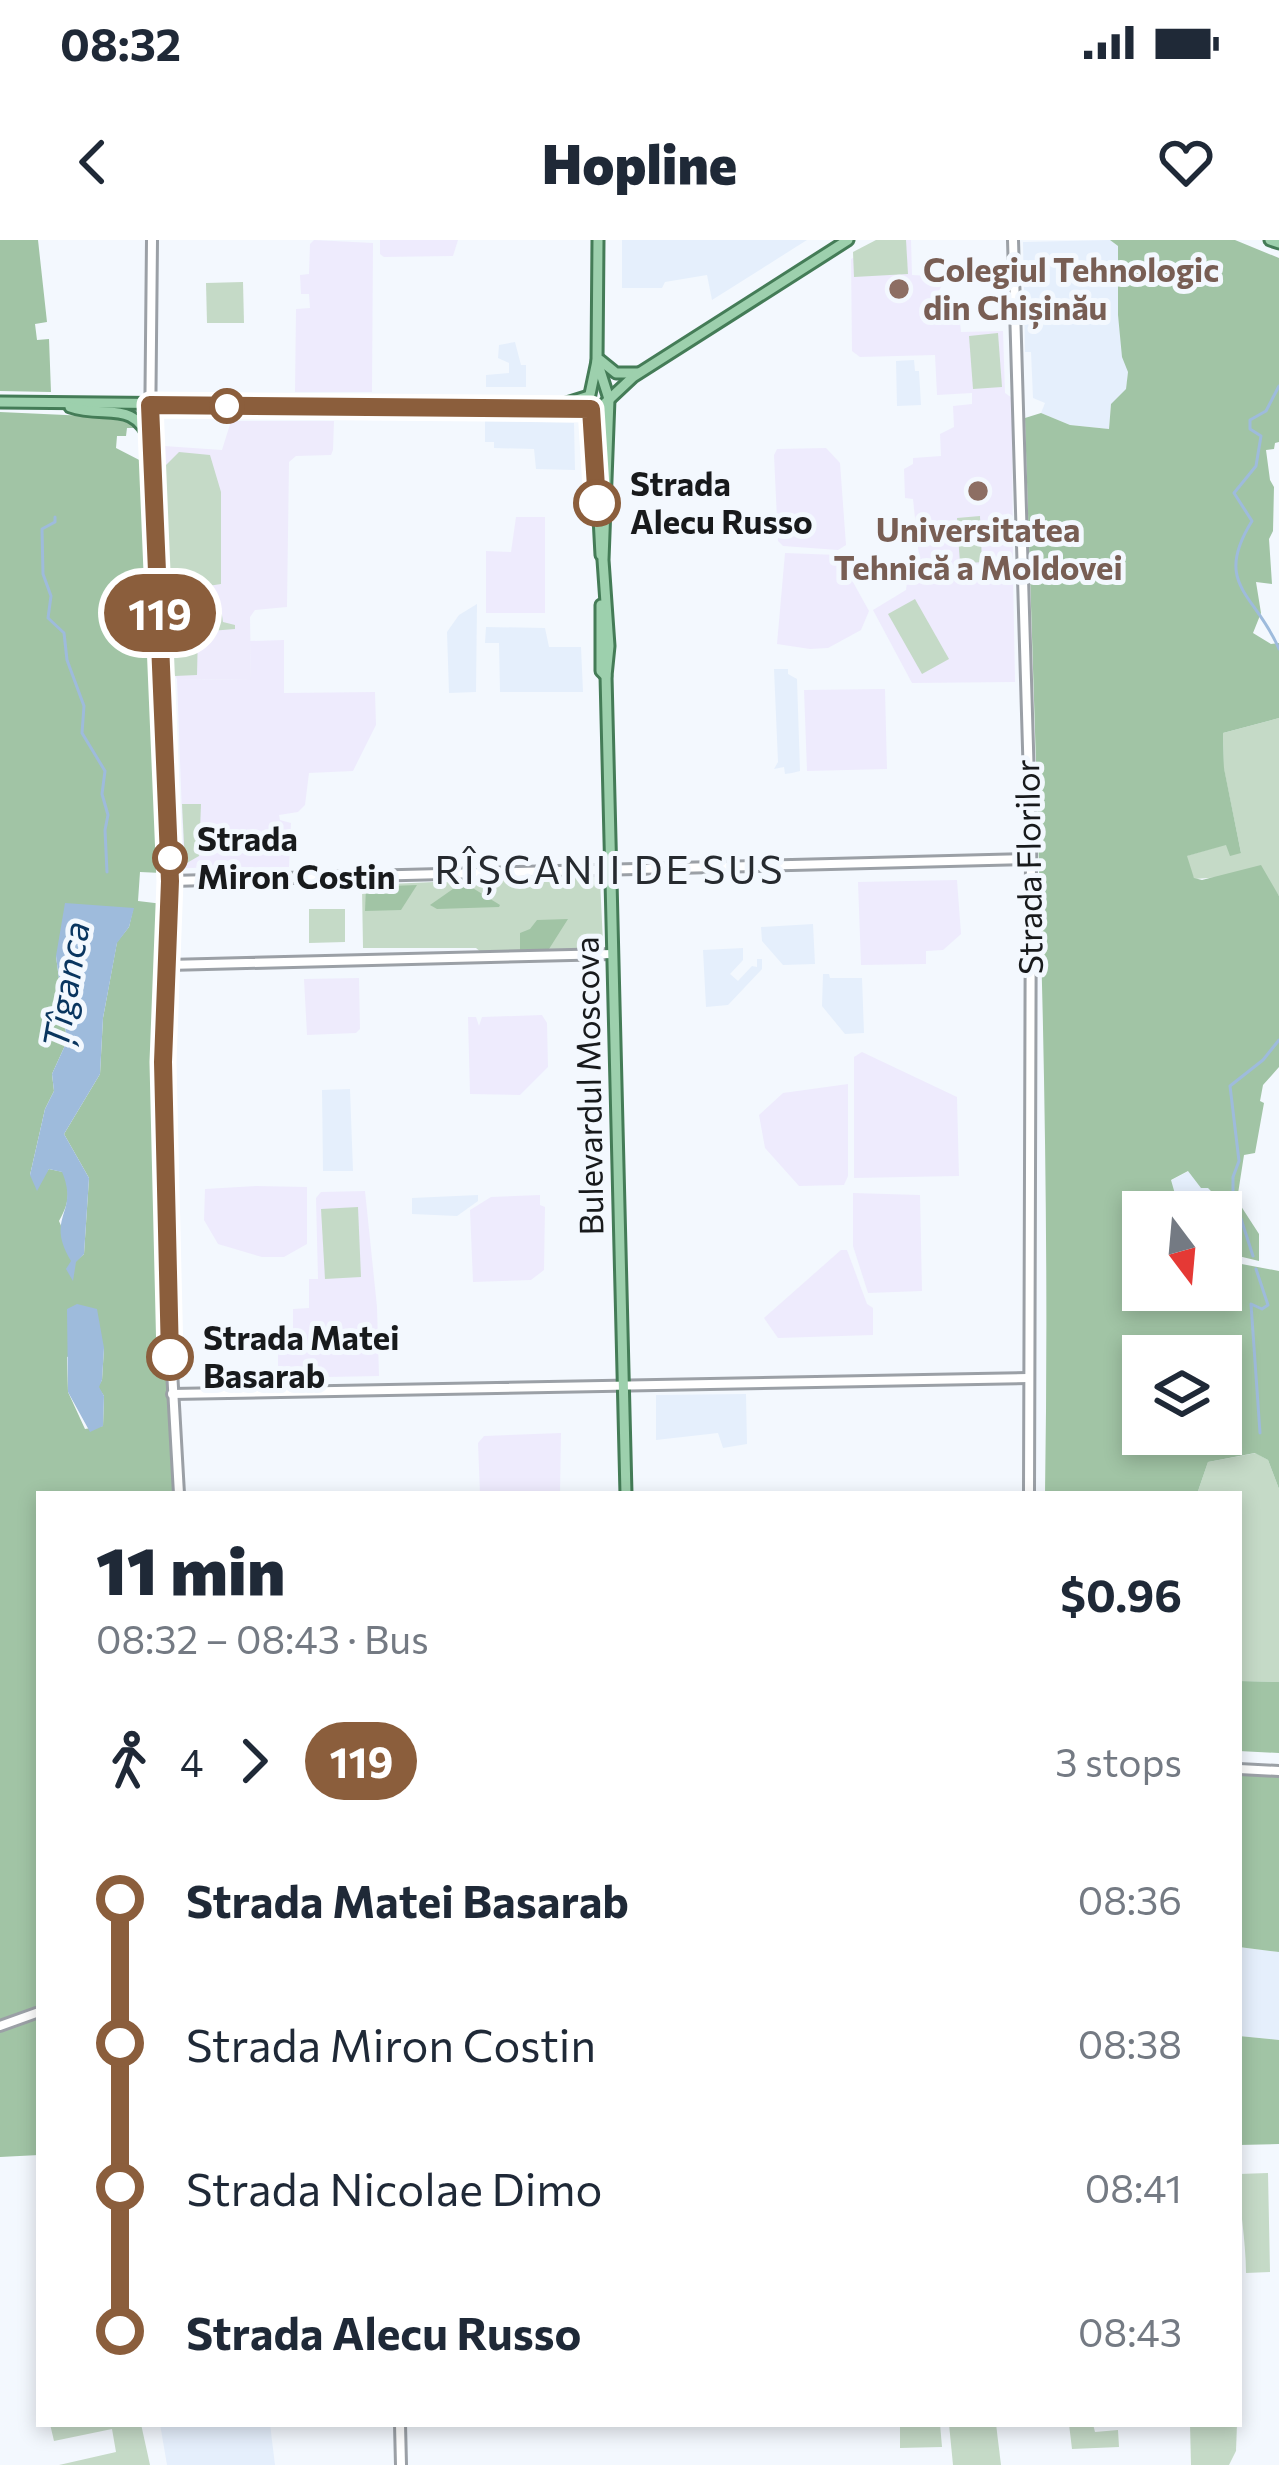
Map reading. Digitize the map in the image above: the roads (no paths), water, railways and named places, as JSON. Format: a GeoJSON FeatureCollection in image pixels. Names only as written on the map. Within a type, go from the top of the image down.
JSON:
{"type":"FeatureCollection","features":[{"type":"Feature","properties":{"kind":"main road"},"geometry":{"type":"LineString","coordinates":[[152,240],[150,441],[170,881],[163,1062],[179,1491]]}},
{"type":"Feature","properties":{"kind":"main road"},"geometry":{"type":"LineString","coordinates":[[597,397],[598,240]]}},
{"type":"Feature","properties":{"kind":"main road"},"geometry":{"type":"LineString","coordinates":[[558,409],[597,397],[637,375],[848,240]]}},
{"type":"Feature","properties":{"kind":"main road","name":"Strada Florilor"},"geometry":{"type":"LineString","coordinates":[[1013,240],[1030,860],[1028,1491]]}},
{"type":"Feature","properties":{"kind":"main road"},"geometry":{"type":"LineString","coordinates":[[1270,240],[1279,244]]}},
{"type":"Feature","properties":{"kind":"main road"},"geometry":{"type":"LineString","coordinates":[[597,358],[612,372],[637,375]]}},
{"type":"Feature","properties":{"kind":"main road","name":"Bulevardul Moscova"},"geometry":{"type":"LineString","coordinates":[[597,397],[598,544],[603,560]]}},
{"type":"Feature","properties":{"kind":"main road","name":"Bulevardul Moscova"},"geometry":{"type":"LineString","coordinates":[[597,397],[609,646],[626,1491]]}},
{"type":"Feature","properties":{"kind":"main road"},"geometry":{"type":"LineString","coordinates":[[0,401],[558,409],[589,415],[594,422]]}},
{"type":"Feature","properties":{"kind":"main road"},"geometry":{"type":"LineString","coordinates":[[59,403],[85,412],[134,416],[150,441]]}},
{"type":"Feature","properties":{"kind":"main road"},"geometry":{"type":"LineString","coordinates":[[170,881],[1030,860]]}},
{"type":"Feature","properties":{"kind":"main road"},"geometry":{"type":"LineString","coordinates":[[168,965],[613,954]]}},
{"type":"Feature","properties":{"kind":"main road"},"geometry":{"type":"LineString","coordinates":[[172,1394],[1028,1378]]}},
{"type":"Feature","properties":{"kind":"main road"},"geometry":{"type":"LineString","coordinates":[[1242,1768],[1279,1771]]}},
{"type":"Feature","properties":{"kind":"main road"},"geometry":{"type":"LineString","coordinates":[[0,2026],[36,2013]]}},
{"type":"Feature","properties":{"kind":"main road"},"geometry":{"type":"LineString","coordinates":[[400,2427],[401,2465]]}},
{"type":"Feature","properties":{"kind":"water"},"geometry":{"type":"Polygon","coordinates":[[[65,903],[134,908],[129,927],[117,943],[103,1018],[100,1074],[64,1134],[89,1178],[84,1254],[76,1262],[73,1281],[66,1269],[71,1261],[61,1234],[67,1197],[62,1172],[49,1169],[37,1191],[30,1175],[45,1109],[54,1091],[52,1074],[67,1041],[56,956],[65,903]]]}},
{"type":"Feature","properties":{"kind":"water"},"geometry":{"type":"Polygon","coordinates":[[[77,1304],[97,1309],[104,1348],[99,1387],[104,1396],[103,1426],[90,1432],[68,1392],[67,1309],[77,1304]]]}},
{"type":"Feature","properties":{"kind":"waterway"},"geometry":{"type":"LineString","coordinates":[[1279,386],[1266,411],[1250,420],[1250,429],[1261,436],[1256,466],[1234,493],[1252,521],[1236,560],[1237,575],[1279,649]]}},
{"type":"Feature","properties":{"kind":"waterway","name":"Țîganca"},"geometry":{"type":"LineString","coordinates":[[55,517],[55,522],[42,529],[43,574],[51,596],[48,618],[64,633],[67,660],[84,706],[82,733],[105,771],[107,872]]}},
{"type":"Feature","properties":{"kind":"waterway"},"geometry":{"type":"LineString","coordinates":[[1253,1256],[1233,1194],[1239,1161],[1230,1086],[1263,1060],[1279,1040]]}},
{"type":"Feature","properties":{"kind":"waterway"},"geometry":{"type":"LineString","coordinates":[[1256,1269],[1268,1305],[1262,1309],[1251,1304],[1260,1433]]}},
{"type":"Feature","properties":{"kind":"place","name":"Colegiul Tehnologic din Chișinău"},"geometry":{"type":"Point","coordinates":[899,289]}},
{"type":"Feature","properties":{"kind":"place","name":"Universitatea Tehnică a Moldovei"},"geometry":{"type":"Point","coordinates":[978,491]}},
{"type":"Feature","properties":{"kind":"place","name":"Strada Alecu Russo"},"geometry":{"type":"Point","coordinates":[597,503]}},
{"type":"Feature","properties":{"kind":"place","name":"Strada Miron Costin"},"geometry":{"type":"Point","coordinates":[170,858]}},
{"type":"Feature","properties":{"kind":"place","name":"Strada Matei Basarab"},"geometry":{"type":"Point","coordinates":[170,1357]}},
{"type":"Feature","properties":{"kind":"district","name":"RÎȘCANII DE SUS"},"geometry":{"type":"Point","coordinates":[610,870]}}]}
